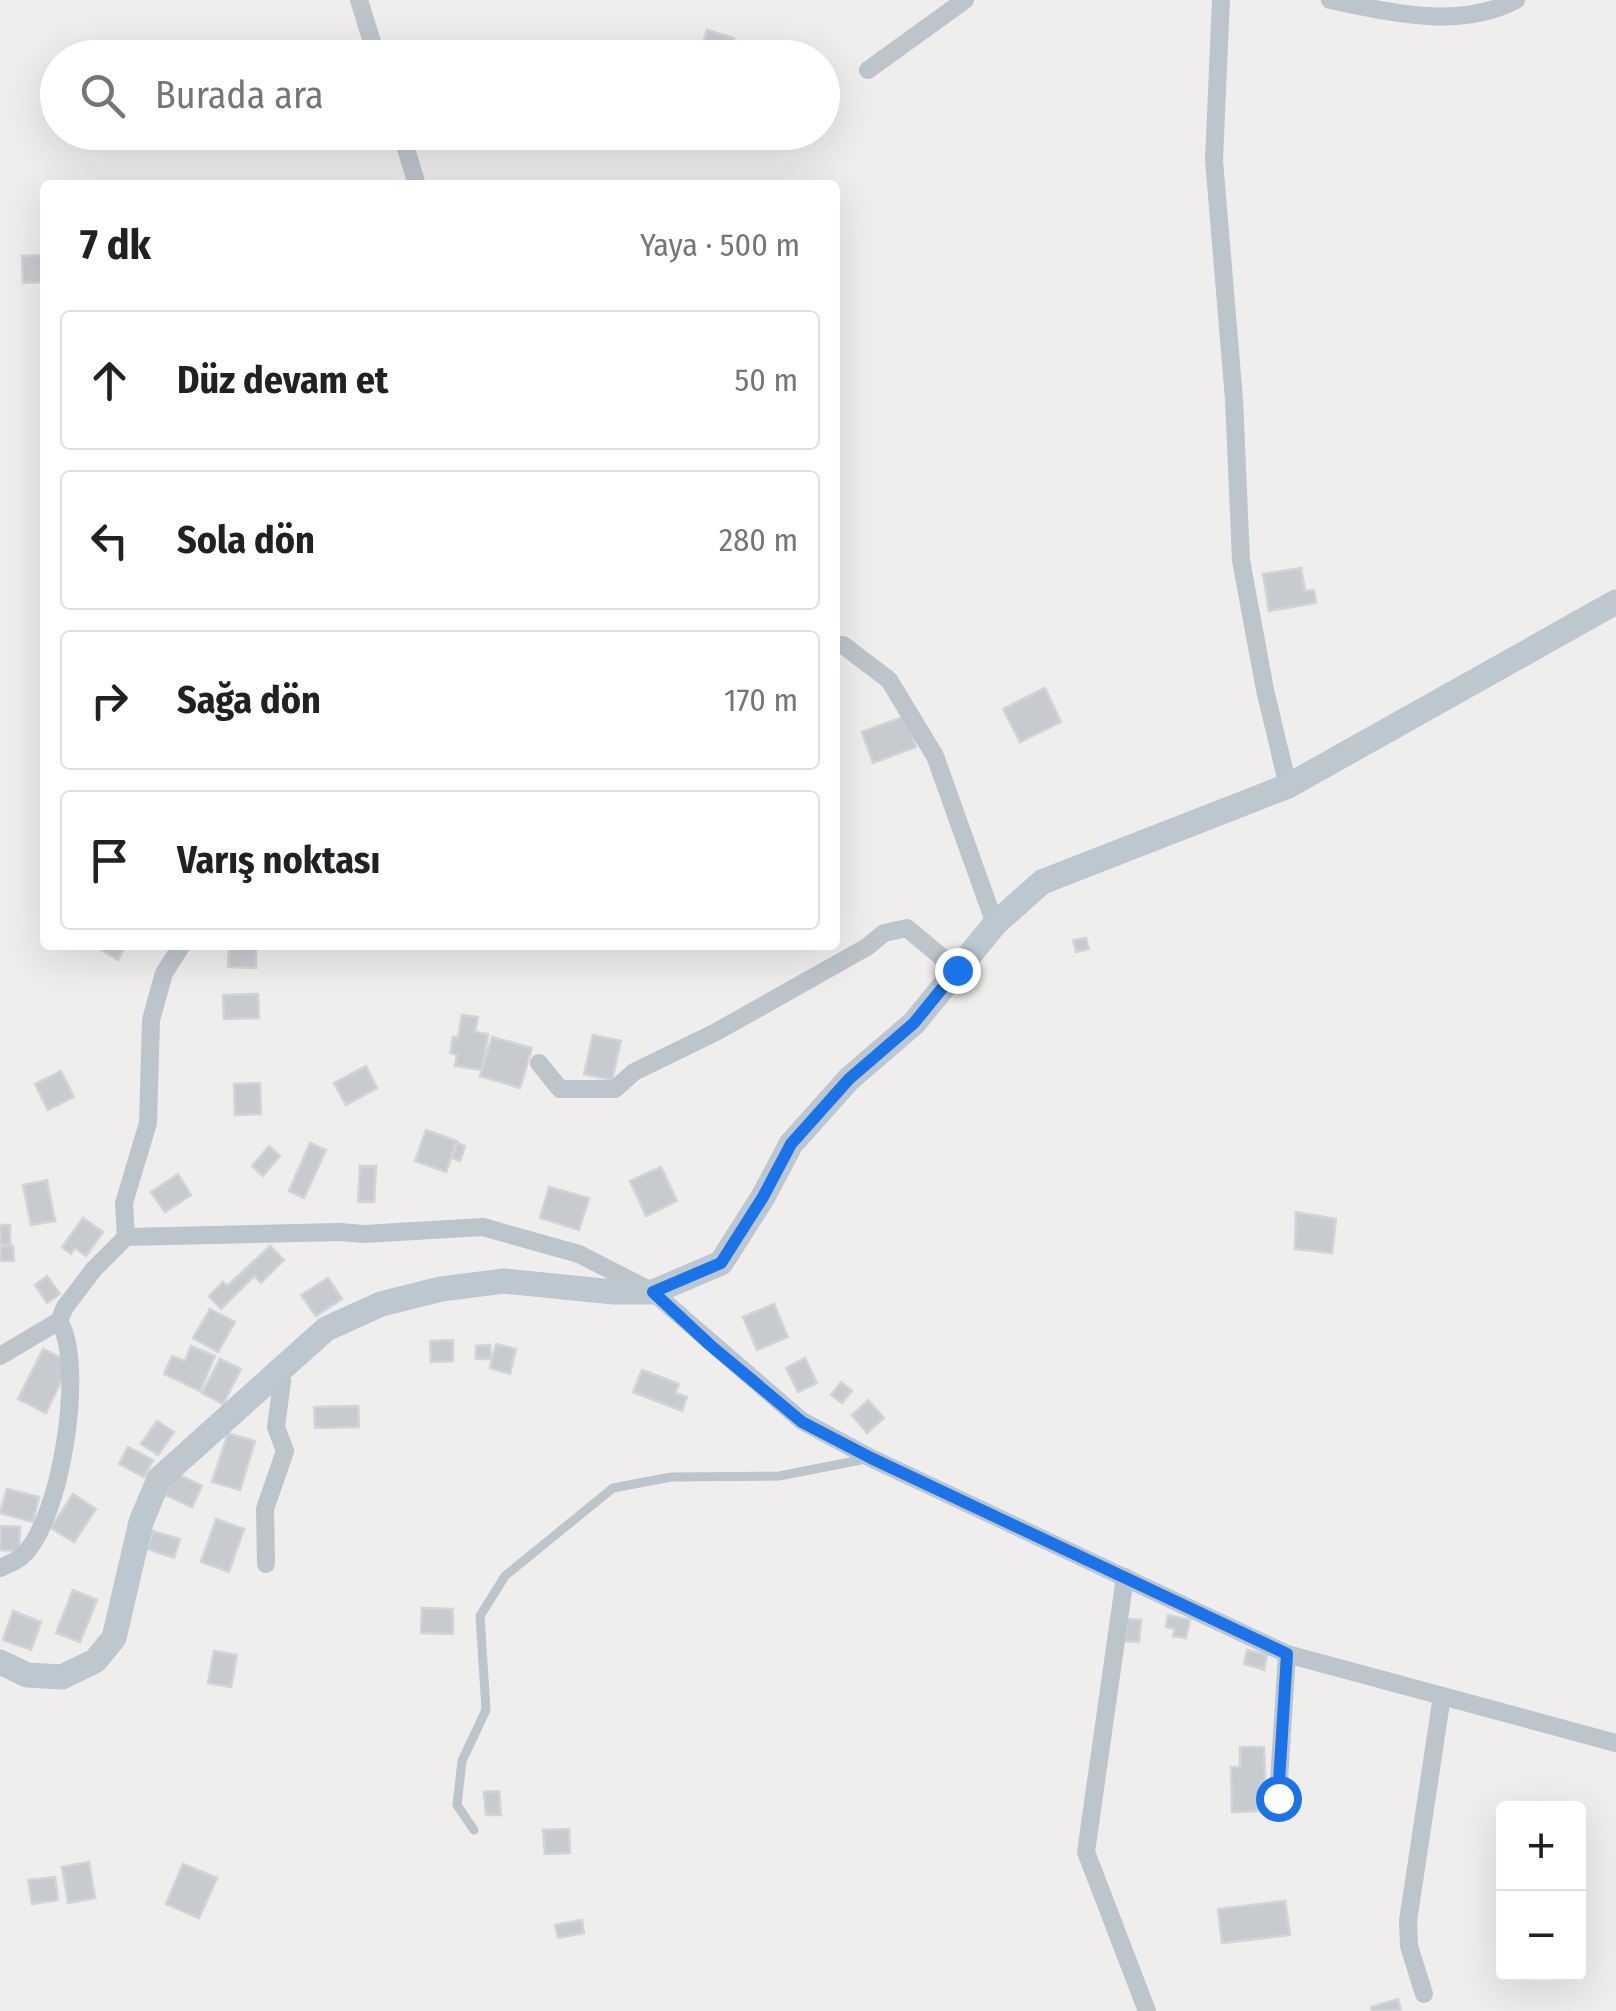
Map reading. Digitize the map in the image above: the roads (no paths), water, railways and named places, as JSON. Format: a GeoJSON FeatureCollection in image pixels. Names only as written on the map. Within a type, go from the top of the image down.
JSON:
{"type":"FeatureCollection","features":[{"type":"Feature","properties":{"kind":"street"},"geometry":{"type":"LineString","coordinates":[[360,0],[372,40]]}},
{"type":"Feature","properties":{"kind":"street"},"geometry":{"type":"LineString","coordinates":[[868,70],[965,0]]}},
{"type":"Feature","properties":{"kind":"street"},"geometry":{"type":"LineString","coordinates":[[1221,0],[1214,160],[1234,399],[1241,560],[1288,786]]}},
{"type":"Feature","properties":{"kind":"street"},"geometry":{"type":"LineString","coordinates":[[1330,0],[1400,14],[1462,16],[1492,13],[1516,0]]}},
{"type":"Feature","properties":{"kind":"street"},"geometry":{"type":"LineString","coordinates":[[406,150],[415,180]]}},
{"type":"Feature","properties":{"kind":"street"},"geometry":{"type":"LineString","coordinates":[[0,1662],[27,1676],[62,1676],[95,1661],[114,1638],[141,1522],[159,1480],[326,1329],[381,1304],[441,1289],[504,1281],[653,1292],[721,1263],[791,1144],[849,1079],[914,1023],[995,924],[1042,882],[1288,786],[1616,602]]}},
{"type":"Feature","properties":{"kind":"street"},"geometry":{"type":"LineString","coordinates":[[840,645],[890,680],[935,756],[995,924]]}},
{"type":"Feature","properties":{"kind":"street"},"geometry":{"type":"LineString","coordinates":[[539,1063],[560,1089],[615,1089],[634,1072],[716,1032],[867,947],[884,932],[907,928],[957,970]]}},
{"type":"Feature","properties":{"kind":"street"},"geometry":{"type":"LineString","coordinates":[[126,1237],[124,1203],[148,1123],[151,1020],[164,973],[179,950]]}},
{"type":"Feature","properties":{"kind":"street"},"geometry":{"type":"LineString","coordinates":[[0,1356],[59,1320],[94,1270],[126,1237],[364,1234],[483,1227],[579,1254],[653,1292],[802,1422],[1287,1654],[1616,1743]]}},
{"type":"Feature","properties":{"kind":"street"},"geometry":{"type":"LineString","coordinates":[[0,1568],[23,1556],[43,1522],[59,1482],[72,1362],[66,1330],[59,1320]]}},
{"type":"Feature","properties":{"kind":"street"},"geometry":{"type":"LineString","coordinates":[[266,1564],[266,1509],[285,1451],[276,1427],[282,1380],[279,1372]]}},
{"type":"Feature","properties":{"kind":"street"},"geometry":{"type":"LineString","coordinates":[[1125,1578],[1086,1852],[1146,2011]]}},
{"type":"Feature","properties":{"kind":"street"},"geometry":{"type":"LineString","coordinates":[[1278,1798],[1287,1654]]}},
{"type":"Feature","properties":{"kind":"street"},"geometry":{"type":"LineString","coordinates":[[1424,1994],[1409,1946],[1408,1921],[1442,1696]]}},
{"type":"Feature","properties":{"kind":"lane"},"geometry":{"type":"LineString","coordinates":[[474,1830],[457,1805],[462,1761],[486,1710],[480,1616],[506,1576],[614,1488],[672,1477],[779,1476],[871,1458]]}}]}
